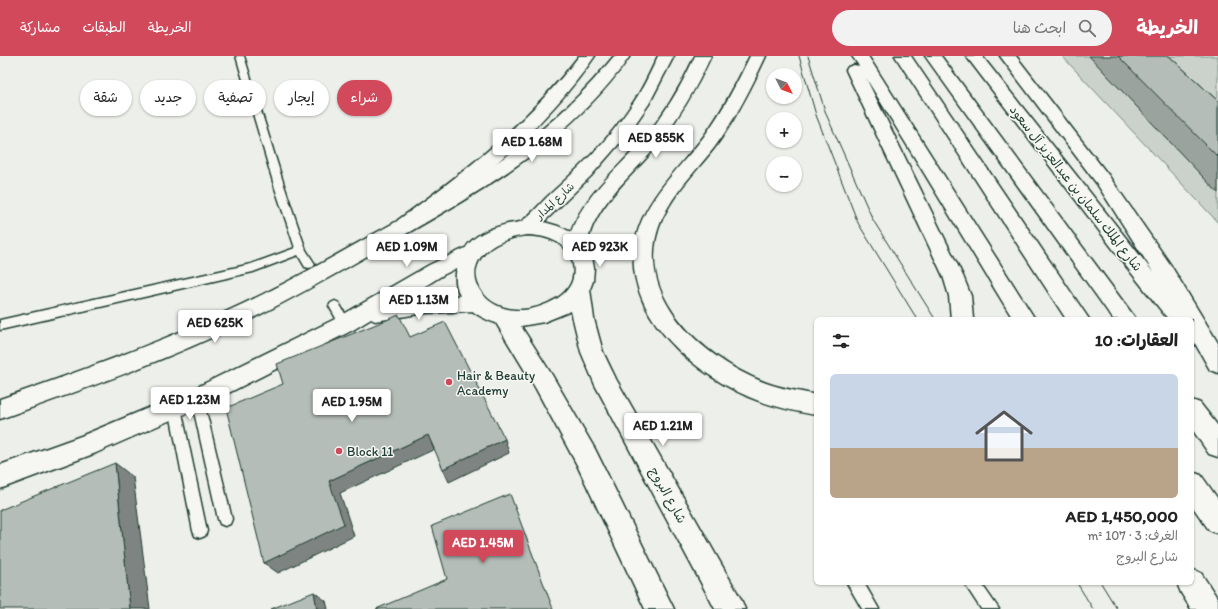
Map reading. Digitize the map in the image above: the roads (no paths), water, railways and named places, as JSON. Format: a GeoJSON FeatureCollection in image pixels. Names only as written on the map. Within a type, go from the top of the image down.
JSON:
{"type":"FeatureCollection","features":[{"type":"Feature","properties":{"kind":"main road"},"geometry":{"type":"LineString","coordinates":[[406,225],[463,182],[511,141],[550,103],[587,56]]}},
{"type":"Feature","properties":{"kind":"main road"},"geometry":{"type":"LineString","coordinates":[[0,409],[80,381],[176,344],[262,304],[339,264],[466,190],[517,156],[562,120],[598,85],[622,56]]}},
{"type":"Feature","properties":{"kind":"main road","name":"شارع المدار"},"geometry":{"type":"LineString","coordinates":[[526,228],[571,186],[608,146],[637,109],[666,56]]}},
{"type":"Feature","properties":{"kind":"main road"},"geometry":{"type":"LineString","coordinates":[[576,246],[585,223],[598,202],[649,144],[676,107],[696,72],[703,56]]}},
{"type":"Feature","properties":{"kind":"main road"},"geometry":{"type":"LineString","coordinates":[[758,56],[746,84],[727,115],[704,149],[674,184],[658,208],[648,229],[644,249],[644,270],[650,293],[661,316],[678,338],[700,358],[727,376],[758,391],[791,401],[814,404]]}},
{"type":"Feature","properties":{"kind":"main road"},"geometry":{"type":"LineString","coordinates":[[848,56],[953,276],[960,296],[962,317]]}},
{"type":"Feature","properties":{"kind":"main road"},"geometry":{"type":"LineString","coordinates":[[860,56],[1023,317]]}},
{"type":"Feature","properties":{"kind":"main road"},"geometry":{"type":"LineString","coordinates":[[903,56],[1077,317]]}},
{"type":"Feature","properties":{"kind":"main road"},"geometry":{"type":"LineString","coordinates":[[933,56],[1124,317]]}},
{"type":"Feature","properties":{"kind":"main road","name":"شارع الملك سلمان بن عبدالعزيز آل سعود"},"geometry":{"type":"LineString","coordinates":[[974,56],[1136,265],[1179,317]]}},
{"type":"Feature","properties":{"kind":"main road"},"geometry":{"type":"LineString","coordinates":[[1008,56],[1102,179],[1130,219],[1191,317]]}},
{"type":"Feature","properties":{"kind":"main road"},"geometry":{"type":"LineString","coordinates":[[0,477],[87,445],[197,398],[346,316],[474,251],[496,234],[526,228],[545,229],[562,236],[576,246],[583,259],[585,274],[579,289],[570,300],[556,310],[540,316],[522,319],[504,317],[488,312],[476,303],[467,291],[464,278],[467,264],[474,251]]}},
{"type":"Feature","properties":{"kind":"main road","name":"شارع البروج"},"geometry":{"type":"LineString","coordinates":[[579,289],[583,319],[592,352],[607,385],[731,609]]}},
{"type":"Feature","properties":{"kind":"main road"},"geometry":{"type":"LineString","coordinates":[[346,316],[438,302],[476,303]]}},
{"type":"Feature","properties":{"kind":"main road"},"geometry":{"type":"LineString","coordinates":[[504,317],[544,382],[586,457],[660,609]]}},
{"type":"Feature","properties":{"kind":"main road"},"geometry":{"type":"LineString","coordinates":[[1194,322],[1218,363]]}},
{"type":"Feature","properties":{"kind":"main road"},"geometry":{"type":"LineString","coordinates":[[1194,335],[1218,363]]}},
{"type":"Feature","properties":{"kind":"main road"},"geometry":{"type":"LineString","coordinates":[[1194,413],[1218,446]]}},
{"type":"Feature","properties":{"kind":"main road"},"geometry":{"type":"LineString","coordinates":[[1194,487],[1218,521]]}},
{"type":"Feature","properties":{"kind":"main road"},"geometry":{"type":"LineString","coordinates":[[1192,585],[1208,609]]}},
{"type":"Feature","properties":{"kind":"lane"},"geometry":{"type":"LineString","coordinates":[[240,56],[276,177],[301,250],[309,264]]}},
{"type":"Feature","properties":{"kind":"lane"},"geometry":{"type":"LineString","coordinates":[[0,325],[253,268],[301,250]]}},
{"type":"Feature","properties":{"kind":"lane"},"geometry":{"type":"LineString","coordinates":[[197,398],[225,519]]}},
{"type":"Feature","properties":{"kind":"lane"},"geometry":{"type":"LineString","coordinates":[[175,408],[200,531]]}},
{"type":"Feature","properties":{"kind":"lane"},"geometry":{"type":"LineString","coordinates":[[856,585],[870,609]]}},
{"type":"Feature","properties":{"kind":"lane"},"geometry":{"type":"LineString","coordinates":[[973,585],[991,609]]}},
{"type":"Feature","properties":{"kind":"tram line"},"geometry":{"type":"LineString","coordinates":[[799,56],[816,115],[858,223],[916,317]]}},
{"type":"Feature","properties":{"kind":"tram line"},"geometry":{"type":"LineString","coordinates":[[808,56],[826,114],[873,220],[934,317]]}},
{"type":"Feature","properties":{"kind":"tram line"},"geometry":{"type":"LineString","coordinates":[[1078,585],[1093,609]]}},
{"type":"Feature","properties":{"kind":"tram line"},"geometry":{"type":"LineString","coordinates":[[1102,585],[1117,609]]}},
{"type":"Feature","properties":{"kind":"place","name":"Hair & Beauty Academy"},"geometry":{"type":"Point","coordinates":[449,382]}},
{"type":"Feature","properties":{"kind":"place","name":"Block 11"},"geometry":{"type":"Point","coordinates":[339,451]}}]}
